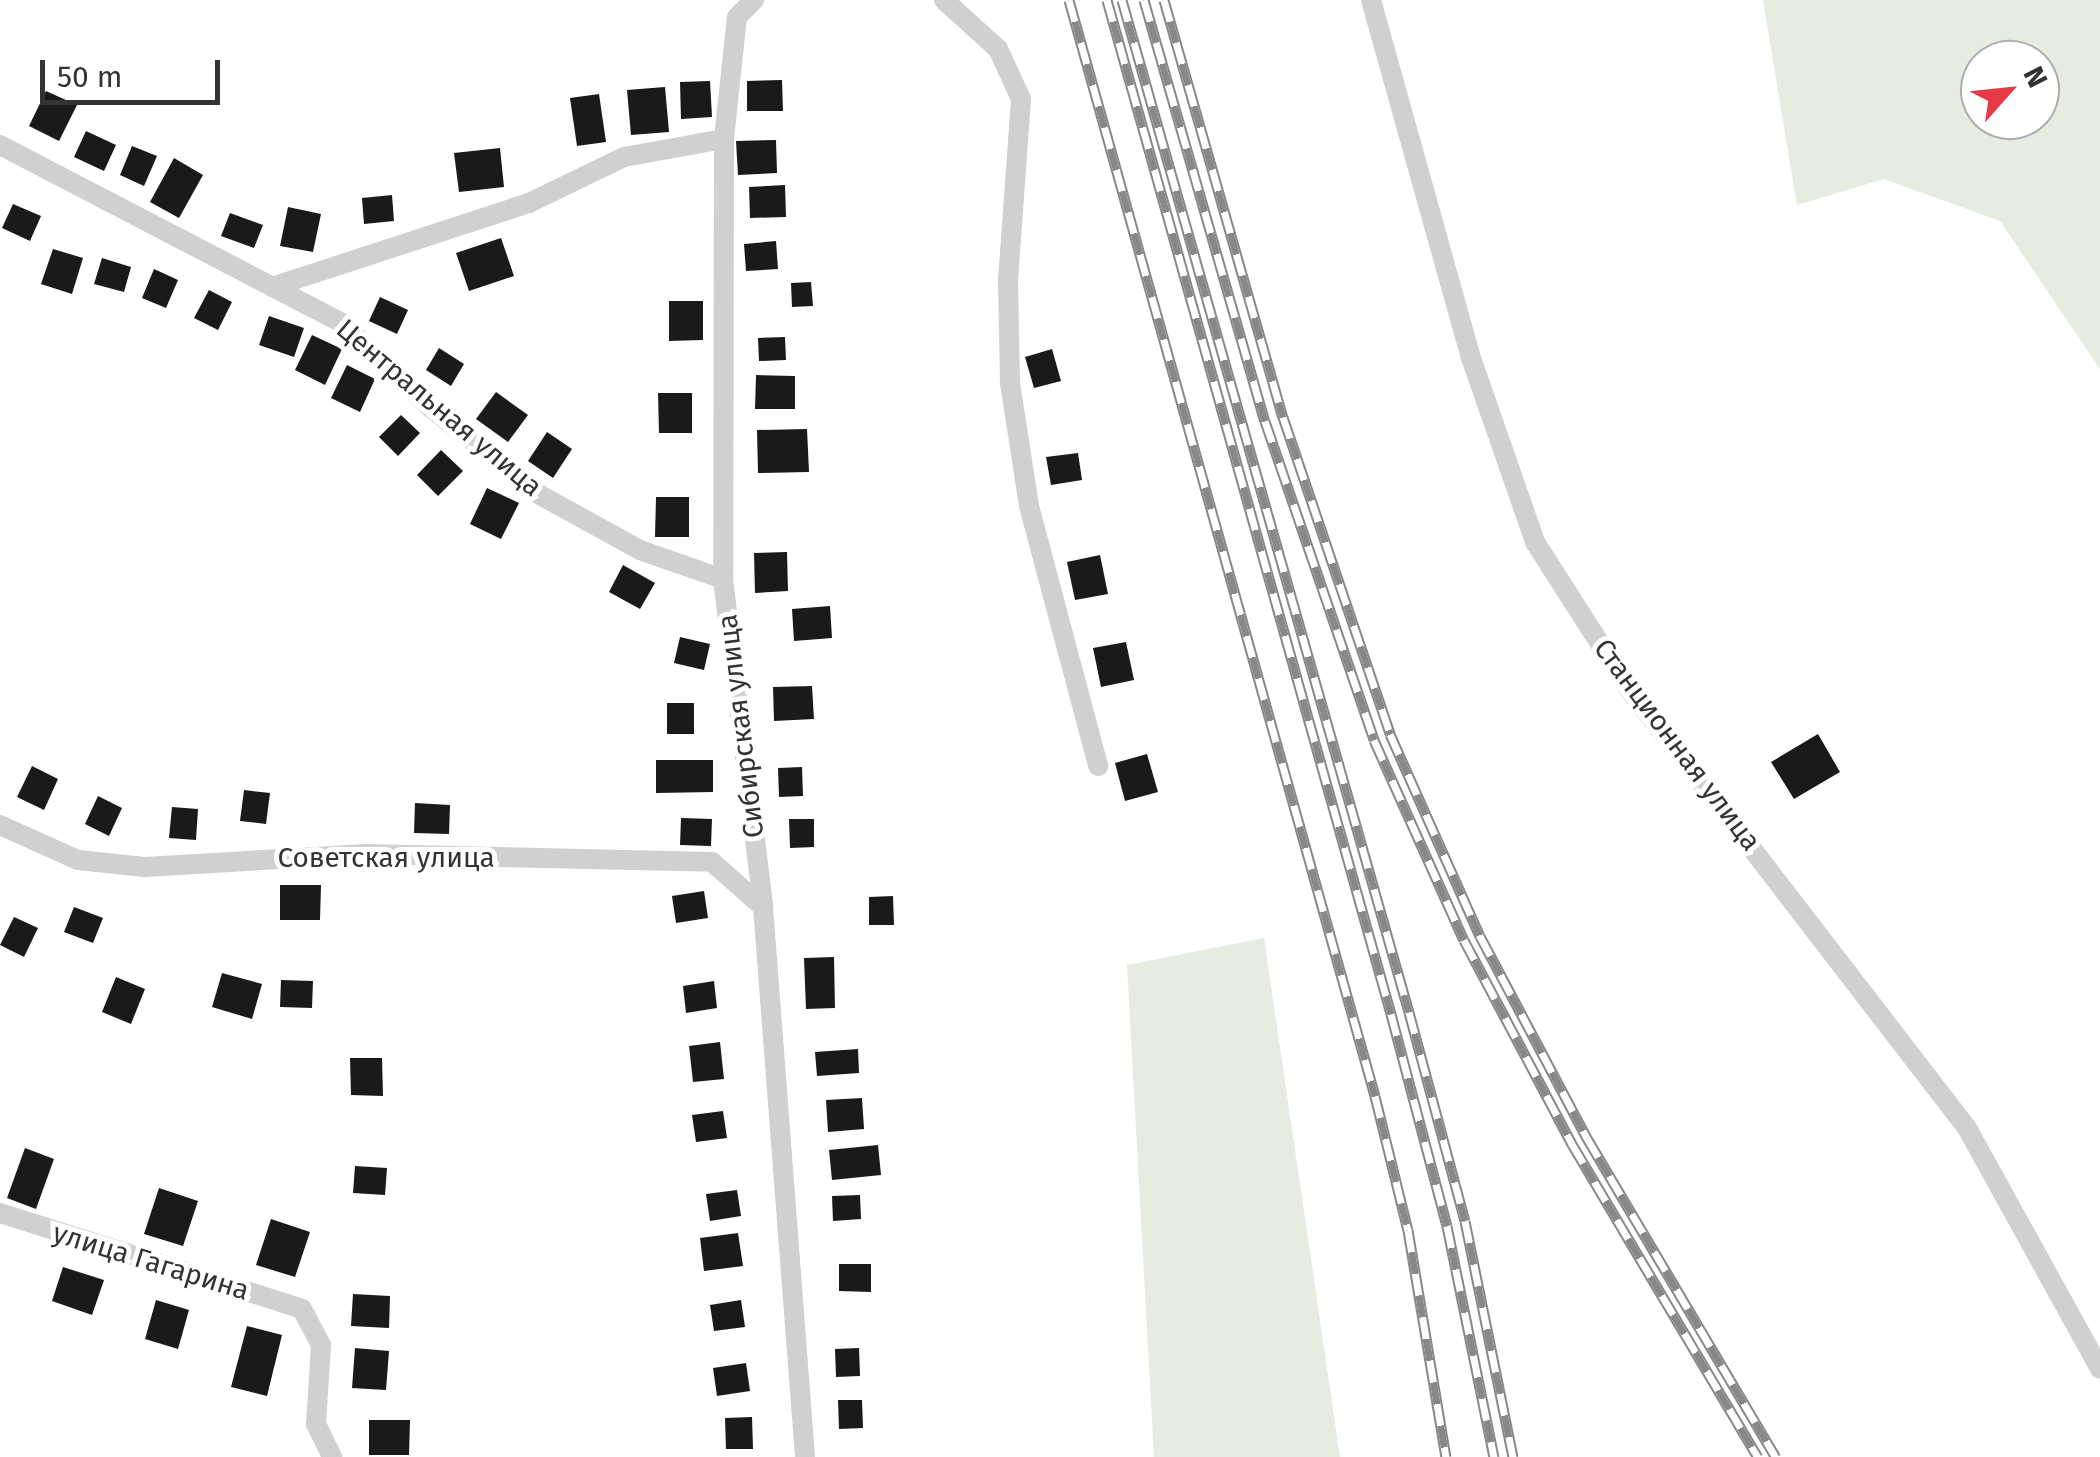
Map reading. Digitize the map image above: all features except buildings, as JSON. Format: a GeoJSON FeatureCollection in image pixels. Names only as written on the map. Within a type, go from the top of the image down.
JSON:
{"type":"FeatureCollection","features":[{"type":"Feature","properties":{"kind":"street","name":"Сибирская улица"},"geometry":{"type":"LineString","coordinates":[[754,0],[737,18],[724,139],[723,579],[762,907],[805,1457]]}},
{"type":"Feature","properties":{"kind":"street"},"geometry":{"type":"LineString","coordinates":[[944,0],[998,50],[1021,98],[1008,280],[1010,383],[1028,506],[1098,766]]}},
{"type":"Feature","properties":{"kind":"street","name":"Станционная улица"},"geometry":{"type":"LineString","coordinates":[[1371,0],[1470,355],[1535,542],[1628,689],[1967,1128],[2100,1369]]}},
{"type":"Feature","properties":{"kind":"street"},"geometry":{"type":"LineString","coordinates":[[272,287],[529,204],[624,157],[724,139]]}},
{"type":"Feature","properties":{"kind":"street","name":"Центральная улица"},"geometry":{"type":"LineString","coordinates":[[0,146],[342,322],[432,408],[540,495],[640,550],[723,579]]}},
{"type":"Feature","properties":{"kind":"street","name":"Советская улица"},"geometry":{"type":"LineString","coordinates":[[0,824],[78,860],[144,868],[365,854],[712,862],[762,907]]}},
{"type":"Feature","properties":{"kind":"street","name":"улица Гагарина"},"geometry":{"type":"LineString","coordinates":[[0,1213],[302,1310],[321,1346],[316,1424],[332,1457]]}},
{"type":"Feature","properties":{"kind":"shaded area"},"geometry":{"type":"Polygon","coordinates":[[[1763,0],[2100,0],[2100,369],[2000,221],[1884,179],[1797,205],[1763,0]]]}},
{"type":"Feature","properties":{"kind":"shaded area"},"geometry":{"type":"Polygon","coordinates":[[[1264,938],[1340,1457],[1154,1457],[1127,965],[1264,938]]]}},
{"type":"Feature","properties":{"kind":"railway"},"geometry":{"type":"LineString","coordinates":[[1069,0],[1375,1096],[1408,1230],[1446,1457]]}},
{"type":"Feature","properties":{"kind":"railway"},"geometry":{"type":"LineString","coordinates":[[1107,0],[1391,1014],[1447,1226],[1494,1457]]}},
{"type":"Feature","properties":{"kind":"railway"},"geometry":{"type":"LineString","coordinates":[[1122,0],[1409,1012],[1465,1221],[1513,1457]]}},
{"type":"Feature","properties":{"kind":"railway"},"geometry":{"type":"LineString","coordinates":[[1144,0],[1265,421],[1374,740],[1464,940],[1572,1144],[1758,1457]]}},
{"type":"Feature","properties":{"kind":"railway"},"geometry":{"type":"LineString","coordinates":[[1164,0],[1283,417],[1390,734],[1480,936],[1587,1138],[1776,1457]]}}]}
